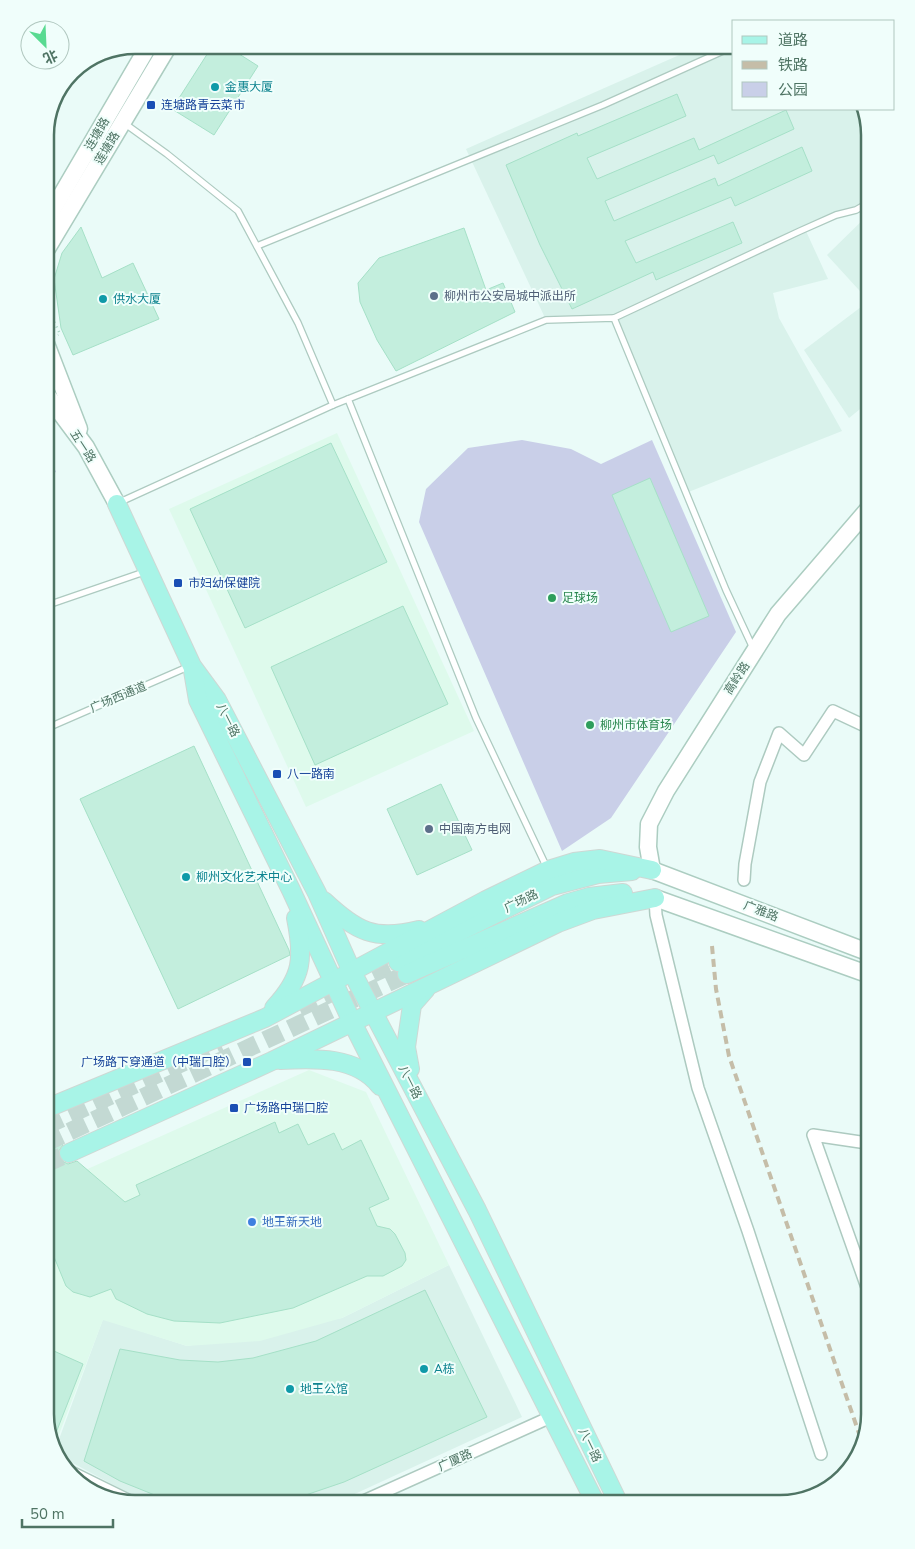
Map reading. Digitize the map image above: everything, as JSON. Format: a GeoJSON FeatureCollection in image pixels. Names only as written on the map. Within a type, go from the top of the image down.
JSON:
{"type":"FeatureCollection","features":[{"type":"Feature","properties":{"kind":"main road","name":"连塘路"},"geometry":{"type":"LineString","coordinates":[[54,207],[143,54]]}},
{"type":"Feature","properties":{"kind":"main road","name":"莲塘路"},"geometry":{"type":"LineString","coordinates":[[54,237],[163,54]]}},
{"type":"Feature","properties":{"kind":"main road"},"geometry":{"type":"LineString","coordinates":[[54,364],[86,447]]}},
{"type":"Feature","properties":{"kind":"main road","name":"五一路"},"geometry":{"type":"LineString","coordinates":[[54,404],[86,447],[116,504]]}},
{"type":"Feature","properties":{"kind":"main road","name":"八一路"},"geometry":{"type":"LineString","coordinates":[[116,504],[192,666],[217,700],[317,893],[352,972],[477,1210],[615,1495]]}},
{"type":"Feature","properties":{"kind":"main road","name":"高岭路"},"geometry":{"type":"LineString","coordinates":[[652,870],[648,847],[649,824],[671,783],[778,614],[861,517]]}},
{"type":"Feature","properties":{"kind":"main road","name":"八一路"},"geometry":{"type":"LineString","coordinates":[[192,666],[198,700],[291,890],[332,981],[592,1495]]}},
{"type":"Feature","properties":{"kind":"main road"},"geometry":{"type":"LineString","coordinates":[[54,1105],[265,1018],[486,900],[548,870],[574,862],[600,859],[652,870]]}},
{"type":"Feature","properties":{"kind":"main road","name":"广雅路"},"geometry":{"type":"LineString","coordinates":[[652,870],[861,949]]}},
{"type":"Feature","properties":{"kind":"main road","name":"广场路"},"geometry":{"type":"LineString","coordinates":[[652,870],[598,874],[552,886],[403,968],[568,903],[589,897],[633,892],[655,898]]}},
{"type":"Feature","properties":{"kind":"main road"},"geometry":{"type":"LineString","coordinates":[[265,1018],[288,993],[300,968],[300,940],[291,890]]}},
{"type":"Feature","properties":{"kind":"main road"},"geometry":{"type":"LineString","coordinates":[[317,893],[346,922],[373,933],[387,936],[399,935],[442,924]]}},
{"type":"Feature","properties":{"kind":"main road"},"geometry":{"type":"LineString","coordinates":[[69,1152],[272,1061],[558,923],[593,910],[655,898]]}},
{"type":"Feature","properties":{"kind":"main road","name":"广雅路"},"geometry":{"type":"LineString","coordinates":[[655,898],[861,972]]}},
{"type":"Feature","properties":{"kind":"main road"},"geometry":{"type":"LineString","coordinates":[[415,1092],[406,1047],[412,1005],[432,983]]}},
{"type":"Feature","properties":{"kind":"main road"},"geometry":{"type":"LineString","coordinates":[[272,1061],[327,1059],[346,1064],[371,1075],[395,1106]]}},
{"type":"Feature","properties":{"kind":"street"},"geometry":{"type":"LineString","coordinates":[[744,880],[745,864],[760,782],[779,732],[804,754],[833,711],[861,724]]}},
{"type":"Feature","properties":{"kind":"street"},"geometry":{"type":"LineString","coordinates":[[655,898],[658,924],[698,1088],[822,1454]]}},
{"type":"Feature","properties":{"kind":"street"},"geometry":{"type":"LineString","coordinates":[[861,1140],[813,1134],[861,1270]]}},
{"type":"Feature","properties":{"kind":"street","name":"广厦路"},"geometry":{"type":"LineString","coordinates":[[377,1495],[553,1416]]}},
{"type":"Feature","properties":{"kind":"street"},"geometry":{"type":"LineString","coordinates":[[88,1480],[111,1491]]}},
{"type":"Feature","properties":{"kind":"lane"},"geometry":{"type":"LineString","coordinates":[[257,246],[603,105],[716,54]]}},
{"type":"Feature","properties":{"kind":"lane"},"geometry":{"type":"LineString","coordinates":[[122,122],[168,154],[238,211],[298,323],[333,405]]}},
{"type":"Feature","properties":{"kind":"lane"},"geometry":{"type":"LineString","coordinates":[[116,504],[333,405],[546,320],[614,318],[800,231],[836,215],[861,207]]}},
{"type":"Feature","properties":{"kind":"lane"},"geometry":{"type":"LineString","coordinates":[[614,318],[726,590],[754,651]]}},
{"type":"Feature","properties":{"kind":"lane"},"geometry":{"type":"LineString","coordinates":[[348,399],[476,718],[548,870]]}},
{"type":"Feature","properties":{"kind":"lane"},"geometry":{"type":"LineString","coordinates":[[54,603],[149,571]]}},
{"type":"Feature","properties":{"kind":"lane","name":"广场西通道"},"geometry":{"type":"LineString","coordinates":[[54,725],[192,666]]}},
{"type":"Feature","properties":{"kind":"shaded area"},"geometry":{"type":"Polygon","coordinates":[[[682,54],[732,54],[732,110],[857,110],[861,134],[861,203],[805,229],[828,279],[773,293],[779,318],[842,431],[686,493],[614,318],[546,320],[466,149],[682,54]]]}},
{"type":"Feature","properties":{"kind":"shaded area"},"geometry":{"type":"Polygon","coordinates":[[[861,222],[861,292],[827,255],[861,222]]]}},
{"type":"Feature","properties":{"kind":"shaded area"},"geometry":{"type":"Polygon","coordinates":[[[861,307],[861,408],[849,418],[804,350],[861,307]]]}},
{"type":"Feature","properties":{"kind":"shaded area"},"geometry":{"type":"Polygon","coordinates":[[[337,433],[474,731],[306,807],[169,509],[337,433]]]}},
{"type":"Feature","properties":{"kind":"shaded area"},"geometry":{"type":"Polygon","coordinates":[[[309,1070],[366,1092],[449,1265],[342,1318],[260,1341],[187,1346],[103,1320],[58,1437],[54,1425],[54,1184],[309,1070]]]}},
{"type":"Feature","properties":{"kind":"shaded area","name":"地王公馆"},"geometry":{"type":"Polygon","coordinates":[[[449,1265],[522,1417],[353,1495],[132,1495],[68,1461],[62,1450],[59,1440],[103,1319],[187,1346],[342,1318],[449,1265]]]}},
{"type":"Feature","properties":{"kind":"green space","name":"柳州市体育场"},"geometry":{"type":"Polygon","coordinates":[[[522,440],[571,449],[601,464],[652,440],[736,632],[611,818],[562,851],[419,522],[426,489],[468,448],[522,440]]]}},
{"type":"Feature","properties":{"kind":"building","name":"金惠大厦"},"geometry":{"type":"Polygon","coordinates":[[[207,54],[239,54],[258,66],[214,135],[172,109],[207,54]]]}},
{"type":"Feature","properties":{"kind":"building"},"geometry":{"type":"Polygon","coordinates":[[[677,94],[686,116],[587,158],[597,179],[694,138],[699,150],[786,110],[794,129],[718,164],[714,155],[605,201],[614,221],[715,178],[718,186],[802,147],[812,171],[735,206],[731,197],[625,241],[636,263],[733,222],[742,243],[656,280],[653,272],[572,309],[540,245],[506,165],[577,133],[578,136],[677,94]]]}},
{"type":"Feature","properties":{"kind":"building","name":"供水大厦"},"geometry":{"type":"Polygon","coordinates":[[[81,227],[102,278],[133,263],[159,319],[73,355],[61,328],[54,279],[62,253],[81,227]]]}},
{"type":"Feature","properties":{"kind":"building","name":"柳州市公安局城中派出所"},"geometry":{"type":"Polygon","coordinates":[[[464,228],[486,290],[503,283],[515,312],[396,371],[377,340],[360,302],[358,283],[379,258],[464,228]]]}},
{"type":"Feature","properties":{"kind":"building"},"geometry":{"type":"Polygon","coordinates":[[[331,443],[387,562],[245,628],[190,509],[331,443]]]}},
{"type":"Feature","properties":{"kind":"building"},"geometry":{"type":"Polygon","coordinates":[[[650,478],[709,616],[671,632],[612,495],[650,478]]]}},
{"type":"Feature","properties":{"kind":"building"},"geometry":{"type":"Polygon","coordinates":[[[403,606],[448,704],[315,765],[271,667],[403,606]]]}},
{"type":"Feature","properties":{"kind":"building","name":"柳州文化艺术中心"},"geometry":{"type":"Polygon","coordinates":[[[194,746],[290,955],[178,1009],[80,799],[194,746]]]}},
{"type":"Feature","properties":{"kind":"building","name":"中国南方电网"},"geometry":{"type":"Polygon","coordinates":[[[441,784],[472,850],[417,875],[387,809],[441,784]]]}},
{"type":"Feature","properties":{"kind":"building","name":"地王新天地"},"geometry":{"type":"Polygon","coordinates":[[[275,1122],[279,1133],[298,1124],[308,1145],[334,1133],[342,1150],[361,1140],[389,1199],[369,1208],[377,1226],[390,1229],[395,1234],[405,1253],[406,1260],[402,1266],[383,1276],[367,1276],[293,1308],[220,1323],[174,1321],[147,1314],[116,1299],[111,1289],[90,1297],[73,1292],[66,1286],[54,1257],[54,1134],[63,1145],[58,1152],[62,1161],[68,1164],[77,1161],[125,1202],[140,1195],[136,1185],[275,1122]]]}},
{"type":"Feature","properties":{"kind":"building","name":"地王公馆"},"geometry":{"type":"Polygon","coordinates":[[[425,1290],[487,1417],[344,1482],[306,1495],[155,1495],[120,1481],[84,1461],[120,1349],[180,1360],[218,1362],[253,1358],[316,1341],[425,1290]]]}},
{"type":"Feature","properties":{"kind":"building"},"geometry":{"type":"Polygon","coordinates":[[[54,1351],[83,1364],[56,1432],[54,1425],[54,1351]]]}},
{"type":"Feature","properties":{"kind":"tunnel"},"geometry":{"type":"LineString","coordinates":[[299,1008],[398,962]]}},
{"type":"Feature","properties":{"kind":"tunnel"},"geometry":{"type":"LineString","coordinates":[[54,1139],[407,974]]}},
{"type":"Feature","properties":{"kind":"tunnel"},"geometry":{"type":"LineString","coordinates":[[54,1122],[221,1045]]}},
{"type":"Feature","properties":{"kind":"tunnel"},"geometry":{"type":"LineString","coordinates":[[54,1160],[69,1153]]}},
{"type":"Feature","properties":{"kind":"railway"},"geometry":{"type":"LineString","coordinates":[[712,946],[716,989],[729,1056],[859,1433]]}},
{"type":"Feature","properties":{"kind":"place","name":"金惠大厦"},"geometry":{"type":"Point","coordinates":[215,87]}},
{"type":"Feature","properties":{"kind":"place","name":"连塘路青云菜市"},"geometry":{"type":"Point","coordinates":[151,105]}},
{"type":"Feature","properties":{"kind":"place","name":"柳州市公安局城中派出所"},"geometry":{"type":"Point","coordinates":[434,296]}},
{"type":"Feature","properties":{"kind":"place","name":"供水大厦"},"geometry":{"type":"Point","coordinates":[103,299]}},
{"type":"Feature","properties":{"kind":"place","name":"市妇幼保健院"},"geometry":{"type":"Point","coordinates":[178,583]}},
{"type":"Feature","properties":{"kind":"place","name":"足球场"},"geometry":{"type":"Point","coordinates":[552,598]}},
{"type":"Feature","properties":{"kind":"place","name":"柳州市体育场"},"geometry":{"type":"Point","coordinates":[590,725]}},
{"type":"Feature","properties":{"kind":"place","name":"八一路南"},"geometry":{"type":"Point","coordinates":[277,774]}},
{"type":"Feature","properties":{"kind":"place","name":"中国南方电网"},"geometry":{"type":"Point","coordinates":[429,829]}},
{"type":"Feature","properties":{"kind":"place","name":"柳州文化艺术中心"},"geometry":{"type":"Point","coordinates":[186,877]}},
{"type":"Feature","properties":{"kind":"place","name":"广场路下穿通道（中瑞口腔）"},"geometry":{"type":"Point","coordinates":[247,1062]}},
{"type":"Feature","properties":{"kind":"place","name":"广场路中瑞口腔"},"geometry":{"type":"Point","coordinates":[234,1108]}},
{"type":"Feature","properties":{"kind":"place","name":"地王新天地"},"geometry":{"type":"Point","coordinates":[252,1222]}},
{"type":"Feature","properties":{"kind":"place","name":"A栋"},"geometry":{"type":"Point","coordinates":[424,1369]}},
{"type":"Feature","properties":{"kind":"place","name":"地王公馆"},"geometry":{"type":"Point","coordinates":[290,1389]}}]}
